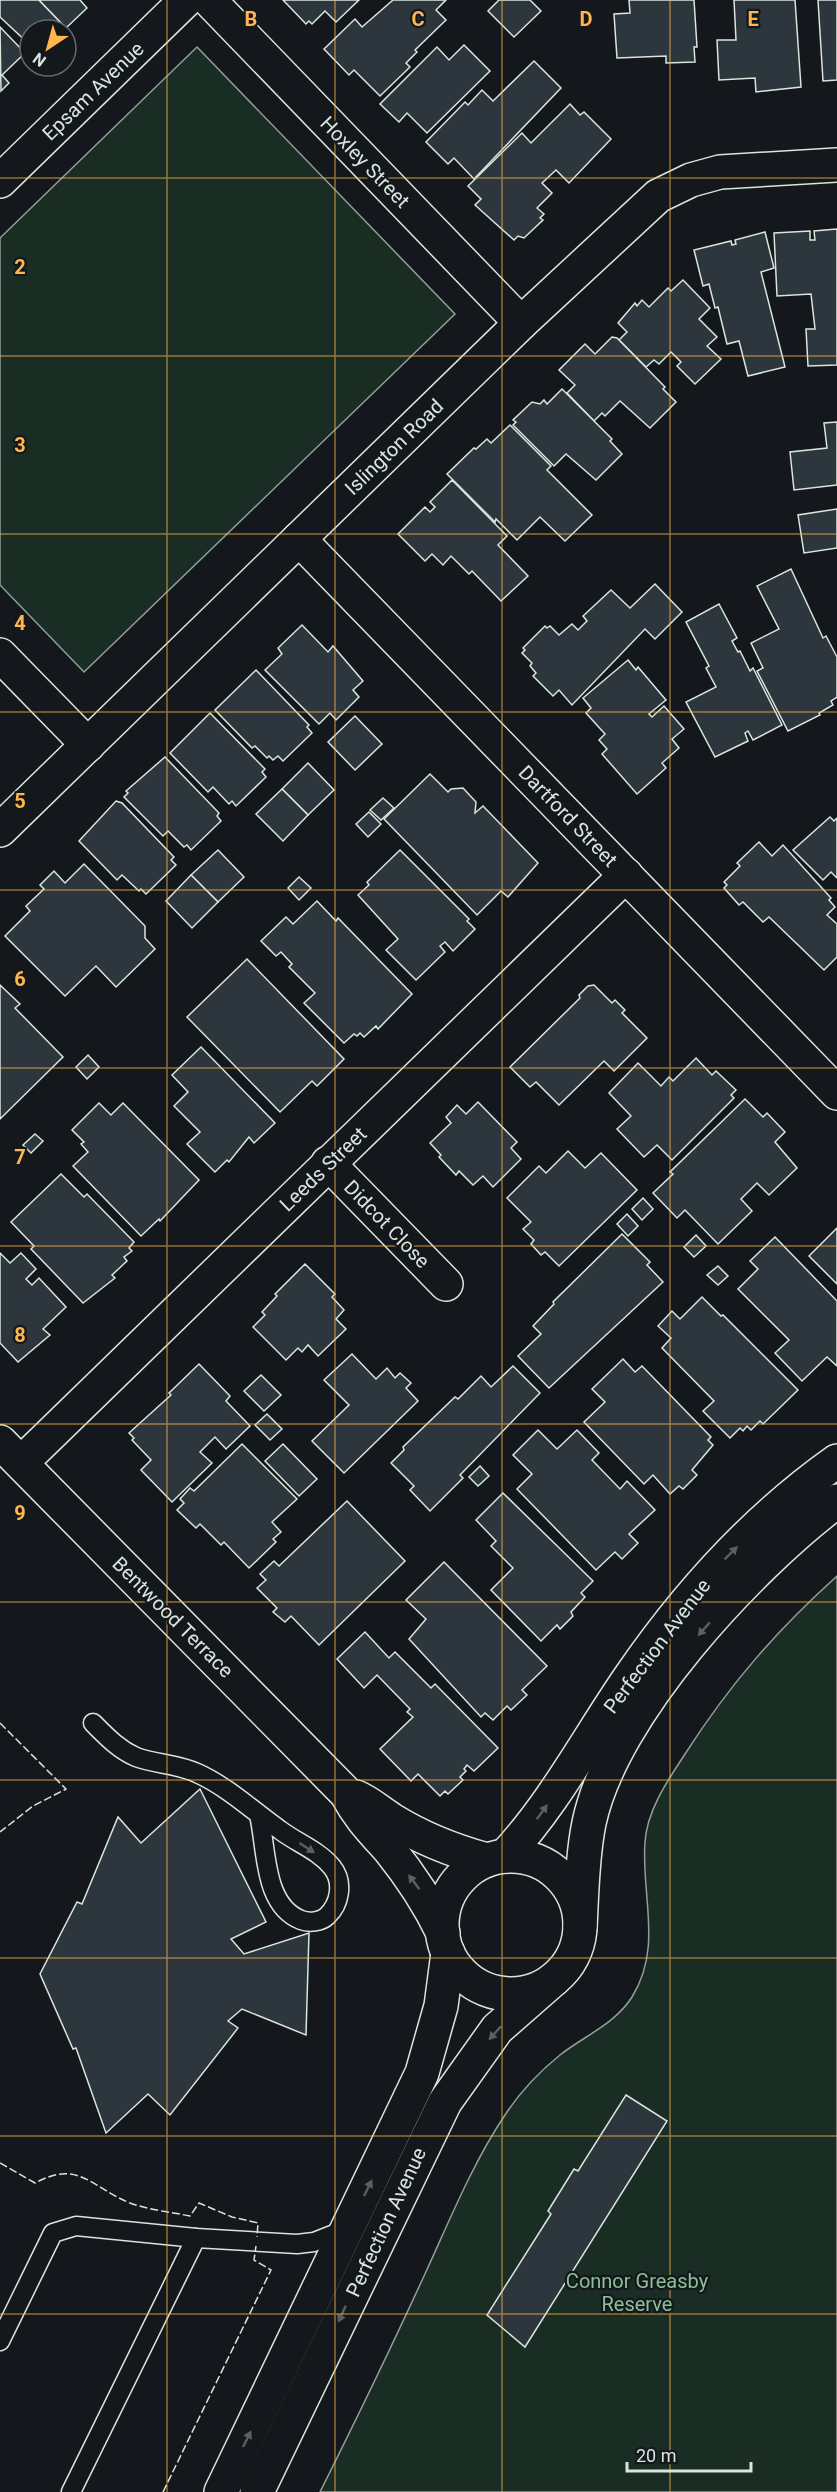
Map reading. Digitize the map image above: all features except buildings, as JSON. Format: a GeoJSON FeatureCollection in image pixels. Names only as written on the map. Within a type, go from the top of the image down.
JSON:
{"type":"FeatureCollection","features":[{"type":"Feature","properties":{"kind":"street","name":"Epsam Avenue"},"geometry":{"type":"LineString","coordinates":[[0,181],[186,0]]}},
{"type":"Feature","properties":{"kind":"street","name":"Hoxley Street"},"geometry":{"type":"LineString","coordinates":[[209,0],[521,323]]}},
{"type":"Feature","properties":{"kind":"street","name":"Islington Road"},"geometry":{"type":"LineString","coordinates":[[0,830],[521,323],[643,210],[671,188],[720,172],[837,165]]}},
{"type":"Feature","properties":{"kind":"street","name":"Dartford Street"},"geometry":{"type":"LineString","coordinates":[[299,538],[837,1093]]}},
{"type":"Feature","properties":{"kind":"street"},"geometry":{"type":"LineString","coordinates":[[0,655],[88,745]]}},
{"type":"Feature","properties":{"kind":"street","name":"Leeds Street"},"geometry":{"type":"LineString","coordinates":[[11,1453],[328,1163],[626,875]]}},
{"type":"Feature","properties":{"kind":"street","name":"Didcot Close"},"geometry":{"type":"LineString","coordinates":[[328,1163],[446,1284]]}},
{"type":"Feature","properties":{"kind":"street","name":"Bentwood Terrace"},"geometry":{"type":"LineString","coordinates":[[11,1453],[346,1793],[360,1818],[389,1849],[421,1891],[445,1943]]}},
{"type":"Feature","properties":{"kind":"street","name":"Perfection Avenue"},"geometry":{"type":"LineString","coordinates":[[496,1858],[556,1793],[631,1675],[703,1582],[771,1514],[837,1461]]}},
{"type":"Feature","properties":{"kind":"street","name":"Perfection Avenue"},"geometry":{"type":"LineString","coordinates":[[580,1927],[589,1822],[604,1779],[625,1739],[651,1697],[723,1608],[759,1568],[805,1525],[837,1501]]}},
{"type":"Feature","properties":{"kind":"street","name":"Bentwood Terrace"},"geometry":{"type":"LineString","coordinates":[[346,1793],[373,1805],[390,1819],[416,1834],[461,1852],[496,1858]]}},
{"type":"Feature","properties":{"kind":"street"},"geometry":{"type":"LineString","coordinates":[[524,1857],[543,1863],[559,1874],[571,1890],[578,1908],[580,1927],[572,1956],[554,1979],[536,1989],[516,1994],[495,1992],[476,1984],[460,1970],[445,1943],[443,1911],[449,1895],[465,1874],[496,1858],[524,1857]]}},
{"type":"Feature","properties":{"kind":"street","name":"Perfection Avenue"},"geometry":{"type":"LineString","coordinates":[[221,2492],[422,2073],[437,2026],[445,1943]]}},
{"type":"Feature","properties":{"kind":"street","name":"Perfection Avenue"},"geometry":{"type":"LineString","coordinates":[[257,2492],[445,2102],[497,2029],[554,1979]]}},
{"type":"Feature","properties":{"kind":"lane"},"geometry":{"type":"LineString","coordinates":[[93,1723],[116,1746],[137,1757],[197,1773],[227,1789],[259,1815],[312,1849],[333,1868],[340,1888],[336,1906],[325,1918],[308,1923],[295,1918],[279,1901],[270,1883],[259,1815]]}},
{"type":"Feature","properties":{"kind":"lane"},"geometry":{"type":"LineString","coordinates":[[0,2341],[53,2233],[76,2226],[196,2238],[297,2244],[314,2242],[348,2228]]}},
{"type":"Feature","properties":{"kind":"lane"},"geometry":{"type":"LineString","coordinates":[[71,2492],[196,2238]]}},
{"type":"Feature","properties":{"kind":"green space"},"geometry":{"type":"Polygon","coordinates":[[[197,47],[455,314],[84,672],[0,585],[0,238],[197,47]]]}},
{"type":"Feature","properties":{"kind":"green space","name":"Connor Greasby Reserve"},"geometry":{"type":"Polygon","coordinates":[[[837,1576],[837,2492],[320,2492],[462,2194],[493,2134],[511,2107],[545,2068],[569,2048],[617,2015],[632,1997],[647,1959],[649,1940],[645,1842],[650,1818],[665,1785],[719,1704],[755,1659],[837,1576]]]}},
{"type":"Feature","properties":{"kind":"fence"},"geometry":{"type":"LineString","coordinates":[[0,1723],[66,1789],[33,1806],[0,1832]]}},
{"type":"Feature","properties":{"kind":"fence"},"geometry":{"type":"LineString","coordinates":[[0,2163],[35,2183],[50,2176],[63,2174],[85,2178],[117,2197],[152,2209],[190,2216],[199,2203],[232,2217],[258,2223],[257,2237]]}},
{"type":"Feature","properties":{"kind":"fence"},"geometry":{"type":"LineString","coordinates":[[163,2492],[271,2270],[254,2260],[256,2246]]}}]}
